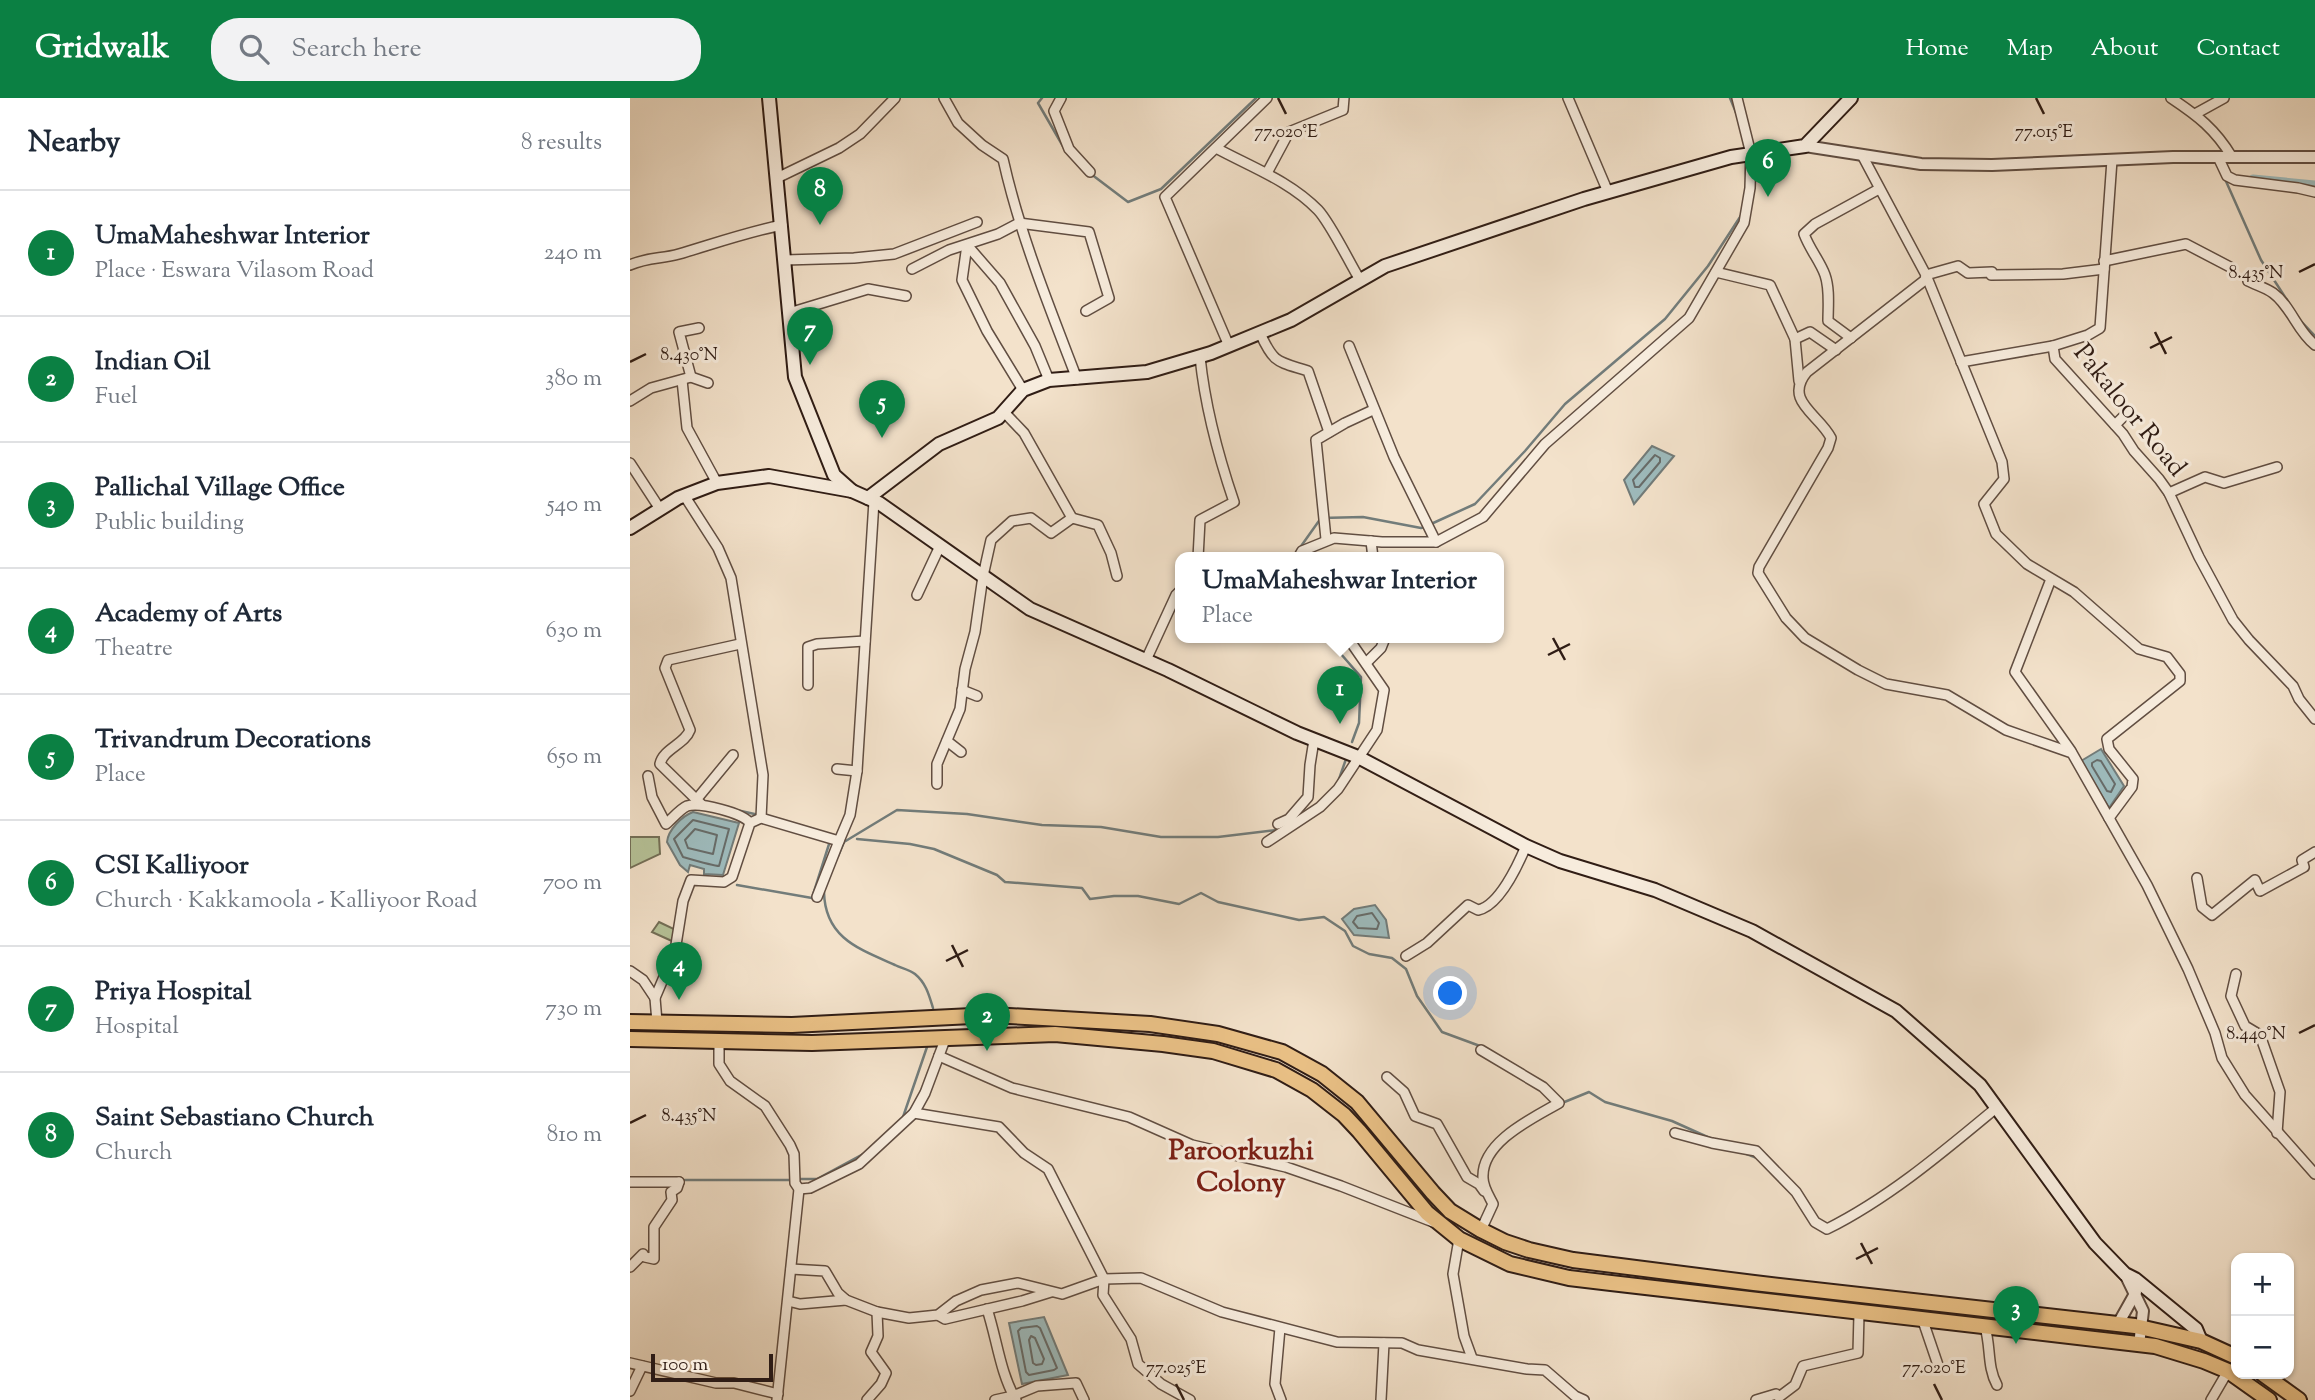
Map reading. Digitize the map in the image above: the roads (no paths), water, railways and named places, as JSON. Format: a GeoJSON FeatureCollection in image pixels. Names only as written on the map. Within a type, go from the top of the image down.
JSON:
{"type":"FeatureCollection","features":[{"type":"Feature","properties":{"kind":"main road"},"geometry":{"type":"LineString","coordinates":[[769,98],[795,377],[834,475],[852,491]]}},
{"type":"Feature","properties":{"kind":"main road"},"geometry":{"type":"LineString","coordinates":[[871,500],[879,488],[939,444],[998,418],[1023,390],[1049,380],[1147,372],[1200,357],[1292,320],[1385,265],[1608,192],[1731,157],[1805,146],[1852,98]]}},
{"type":"Feature","properties":{"kind":"main road"},"geometry":{"type":"LineString","coordinates":[[630,528],[684,495],[717,483],[769,476],[852,491],[871,500],[1030,609],[1146,660],[1314,740],[1358,757],[1525,846],[1560,861],[1655,890],[1752,931],[1896,1011],[1980,1085],[2095,1243],[2125,1274],[2135,1279],[2196,1329],[2200,1341]]}},
{"type":"Feature","properties":{"kind":"main road"},"geometry":{"type":"LineString","coordinates":[[630,1022],[792,1025],[992,1015],[1150,1024],[1218,1034],[1262,1045],[1303,1062],[1357,1102],[1450,1211],[1481,1230],[1529,1250],[1573,1260],[2142,1327],[2200,1341],[2231,1355]]}},
{"type":"Feature","properties":{"kind":"main road"},"geometry":{"type":"LineString","coordinates":[[630,1039],[812,1043],[1080,1035],[1213,1051],[1257,1063],[1297,1080],[1344,1115],[1438,1223],[1459,1239],[1510,1264],[1569,1278],[2139,1345],[2181,1354],[2228,1371],[2269,1400]]}},
{"type":"Feature","properties":{"kind":"main road"},"geometry":{"type":"LineString","coordinates":[[2270,1379],[2299,1400]]}},
{"type":"Feature","properties":{"kind":"street"},"geometry":{"type":"LineString","coordinates":[[777,178],[839,148],[860,134],[895,98]]}},
{"type":"Feature","properties":{"kind":"street"},"geometry":{"type":"LineString","coordinates":[[944,98],[958,123],[982,145],[1003,159],[1019,222],[1077,379]]}},
{"type":"Feature","properties":{"kind":"street"},"geometry":{"type":"LineString","coordinates":[[1061,98],[1054,111],[1069,149],[1090,172]]}},
{"type":"Feature","properties":{"kind":"street"},"geometry":{"type":"LineString","coordinates":[[1229,346],[1165,197],[1267,98]]}},
{"type":"Feature","properties":{"kind":"street"},"geometry":{"type":"LineString","coordinates":[[1267,173],[1289,132],[1343,110],[1345,98]]}},
{"type":"Feature","properties":{"kind":"street"},"geometry":{"type":"LineString","coordinates":[[1567,98],[1608,192]]}},
{"type":"Feature","properties":{"kind":"street"},"geometry":{"type":"LineString","coordinates":[[1302,552],[1334,538],[1436,542],[1483,517],[1545,444],[1689,318],[1744,223],[1750,188],[1751,154],[1737,98]]}},
{"type":"Feature","properties":{"kind":"street"},"geometry":{"type":"LineString","coordinates":[[2171,98],[2195,114],[2222,140],[2232,157]]}},
{"type":"Feature","properties":{"kind":"street"},"geometry":{"type":"LineString","coordinates":[[2195,114],[2224,98]]}},
{"type":"Feature","properties":{"kind":"street"},"geometry":{"type":"LineString","coordinates":[[1805,146],[1933,164],[2315,157]]}},
{"type":"Feature","properties":{"kind":"street"},"geometry":{"type":"LineString","coordinates":[[1216,148],[1267,173],[1318,211],[1360,280]]}},
{"type":"Feature","properties":{"kind":"street"},"geometry":{"type":"LineString","coordinates":[[1862,155],[1926,275],[2002,462],[2004,479],[1984,504],[1996,534],[2027,564],[2074,592],[2139,649],[2167,657],[2180,674],[2180,681],[2107,739],[2109,749],[2133,779],[2132,787],[2109,818]]}},
{"type":"Feature","properties":{"kind":"street"},"geometry":{"type":"LineString","coordinates":[[2218,157],[2227,176],[2235,180],[2315,192]]}},
{"type":"Feature","properties":{"kind":"street","name":"Pakaloor Road"},"geometry":{"type":"LineString","coordinates":[[2112,160],[2100,328],[2088,335],[2053,346],[2055,359],[2115,425],[2169,493],[2233,620],[2293,686],[2315,719]]}},
{"type":"Feature","properties":{"kind":"street"},"geometry":{"type":"LineString","coordinates":[[1851,338],[1828,321],[1825,275],[1804,234],[1815,224],[1879,190]]}},
{"type":"Feature","properties":{"kind":"street"},"geometry":{"type":"LineString","coordinates":[[785,260],[894,254],[977,222]]}},
{"type":"Feature","properties":{"kind":"street"},"geometry":{"type":"LineString","coordinates":[[912,269],[949,250],[998,234],[1019,222],[1089,232],[1110,298],[1086,311]]}},
{"type":"Feature","properties":{"kind":"street"},"geometry":{"type":"LineString","coordinates":[[630,265],[782,225]]}},
{"type":"Feature","properties":{"kind":"street"},"geometry":{"type":"LineString","coordinates":[[1926,275],[1958,266],[1968,273],[1993,272],[1992,275],[2063,274],[2186,244],[2230,267]]}},
{"type":"Feature","properties":{"kind":"street"},"geometry":{"type":"LineString","coordinates":[[967,245],[1000,283],[1035,346],[1049,380]]}},
{"type":"Feature","properties":{"kind":"street"},"geometry":{"type":"LineString","coordinates":[[967,245],[962,280],[987,331],[1023,390]]}},
{"type":"Feature","properties":{"kind":"street"},"geometry":{"type":"LineString","coordinates":[[1716,272],[1770,285],[1796,339],[1799,381],[1797,390],[1800,400],[1831,438],[1828,448],[1759,567],[1759,573],[1786,618],[1805,638],[1886,684],[1947,695],[2006,730],[2071,753]]}},
{"type":"Feature","properties":{"kind":"street"},"geometry":{"type":"LineString","coordinates":[[1799,381],[1925,280],[1926,275]]}},
{"type":"Feature","properties":{"kind":"street"},"geometry":{"type":"LineString","coordinates":[[2248,281],[2275,294],[2297,323],[2303,336],[2315,345]]}},
{"type":"Feature","properties":{"kind":"street"},"geometry":{"type":"LineString","coordinates":[[789,313],[868,289],[906,296]]}},
{"type":"Feature","properties":{"kind":"street"},"geometry":{"type":"LineString","coordinates":[[699,328],[679,332],[687,359],[687,428],[717,483]]}},
{"type":"Feature","properties":{"kind":"street"},"geometry":{"type":"LineString","coordinates":[[1796,339],[1810,332],[1836,350]]}},
{"type":"Feature","properties":{"kind":"street"},"geometry":{"type":"LineString","coordinates":[[1259,334],[1276,361],[1308,370],[1329,432]]}},
{"type":"Feature","properties":{"kind":"street"},"geometry":{"type":"LineString","coordinates":[[1349,346],[1373,410],[1436,542]]}},
{"type":"Feature","properties":{"kind":"street"},"geometry":{"type":"LineString","coordinates":[[1961,362],[2053,346]]}},
{"type":"Feature","properties":{"kind":"street"},"geometry":{"type":"LineString","coordinates":[[1198,552],[1200,520],[1234,502],[1221,463],[1203,388],[1200,357]]}},
{"type":"Feature","properties":{"kind":"street"},"geometry":{"type":"LineString","coordinates":[[630,401],[651,387],[686,378],[708,383]]}},
{"type":"Feature","properties":{"kind":"street"},"geometry":{"type":"LineString","coordinates":[[1326,540],[1316,440],[1373,410]]}},
{"type":"Feature","properties":{"kind":"street"},"geometry":{"type":"LineString","coordinates":[[2115,425],[2129,411]]}},
{"type":"Feature","properties":{"kind":"street"},"geometry":{"type":"LineString","coordinates":[[1004,412],[1024,433],[1072,518],[1098,525],[1111,553],[1116,576]]}},
{"type":"Feature","properties":{"kind":"street"},"geometry":{"type":"LineString","coordinates":[[630,463],[660,509]]}},
{"type":"Feature","properties":{"kind":"street"},"geometry":{"type":"LineString","coordinates":[[2169,493],[2205,477],[2224,483],[2277,467]]}},
{"type":"Feature","properties":{"kind":"street"},"geometry":{"type":"LineString","coordinates":[[684,495],[718,548],[731,579],[763,775],[761,815]]}},
{"type":"Feature","properties":{"kind":"street"},"geometry":{"type":"LineString","coordinates":[[817,897],[850,815],[857,771],[871,500]]}},
{"type":"Feature","properties":{"kind":"street"},"geometry":{"type":"LineString","coordinates":[[937,784],[937,764],[960,709],[965,669],[975,632],[991,540],[1012,521],[1031,518],[1051,533],[1072,518]]}},
{"type":"Feature","properties":{"kind":"street"},"geometry":{"type":"LineString","coordinates":[[1371,541],[1372,552]]}},
{"type":"Feature","properties":{"kind":"street"},"geometry":{"type":"LineString","coordinates":[[917,595],[940,546]]}},
{"type":"Feature","properties":{"kind":"street"},"geometry":{"type":"LineString","coordinates":[[2051,579],[2015,671],[2071,753],[2147,885],[2215,1033],[2221,1058],[2245,1095],[2315,1174]]}},
{"type":"Feature","properties":{"kind":"street"},"geometry":{"type":"LineString","coordinates":[[1146,660],[1175,597]]}},
{"type":"Feature","properties":{"kind":"street"},"geometry":{"type":"LineString","coordinates":[[808,685],[808,647],[865,641]]}},
{"type":"Feature","properties":{"kind":"street"},"geometry":{"type":"LineString","coordinates":[[1267,842],[1321,807],[1338,789],[1377,730],[1384,690],[1352,643]]}},
{"type":"Feature","properties":{"kind":"street"},"geometry":{"type":"LineString","coordinates":[[1366,663],[1383,643]]}},
{"type":"Feature","properties":{"kind":"street"},"geometry":{"type":"LineString","coordinates":[[740,644],[668,660],[665,663],[690,730],[686,737],[661,758],[660,764],[699,802],[744,817],[750,823]]}},
{"type":"Feature","properties":{"kind":"street"},"geometry":{"type":"LineString","coordinates":[[962,690],[977,696]]}},
{"type":"Feature","properties":{"kind":"street"},"geometry":{"type":"LineString","coordinates":[[1278,824],[1289,820],[1308,797],[1314,740]]}},
{"type":"Feature","properties":{"kind":"street"},"geometry":{"type":"LineString","coordinates":[[947,741],[961,752]]}},
{"type":"Feature","properties":{"kind":"street"},"geometry":{"type":"LineString","coordinates":[[648,776],[652,797],[668,819],[699,802],[733,755]]}},
{"type":"Feature","properties":{"kind":"street"},"geometry":{"type":"LineString","coordinates":[[837,769],[857,771]]}},
{"type":"Feature","properties":{"kind":"street"},"geometry":{"type":"LineString","coordinates":[[654,998],[676,951],[683,901],[690,881],[724,882],[732,877],[750,823],[761,815]]}},
{"type":"Feature","properties":{"kind":"street"},"geometry":{"type":"LineString","coordinates":[[761,815],[839,841]]}},
{"type":"Feature","properties":{"kind":"street"},"geometry":{"type":"LineString","coordinates":[[1406,956],[1427,943],[1468,905],[1478,910],[1488,905],[1515,871],[1525,846]]}},
{"type":"Feature","properties":{"kind":"street"},"geometry":{"type":"LineString","coordinates":[[2197,878],[2202,907],[2212,915],[2255,880],[2260,891],[2304,867],[2302,860],[2315,852]]}},
{"type":"Feature","properties":{"kind":"street"},"geometry":{"type":"LineString","coordinates":[[630,971],[643,980],[654,998],[657,1022]]}},
{"type":"Feature","properties":{"kind":"street"},"geometry":{"type":"LineString","coordinates":[[2236,974],[2231,996],[2245,1026],[2260,1035],[2280,1092],[2277,1133]]}},
{"type":"Feature","properties":{"kind":"street"},"geometry":{"type":"LineString","coordinates":[[796,1182],[810,1188],[859,1164],[914,1113],[925,1093],[946,1037]]}},
{"type":"Feature","properties":{"kind":"street"},"geometry":{"type":"LineString","coordinates":[[630,1363],[716,1383],[734,1383],[778,1397],[791,1269],[796,1182],[794,1153],[765,1106],[730,1082],[719,1065],[719,1042]]}},
{"type":"Feature","properties":{"kind":"street"},"geometry":{"type":"LineString","coordinates":[[1481,1050],[1544,1087],[1559,1103],[1500,1139],[1483,1170],[1483,1182],[1493,1204],[1481,1230]]}},
{"type":"Feature","properties":{"kind":"street"},"geometry":{"type":"LineString","coordinates":[[939,1056],[1012,1088],[1129,1117],[1192,1145],[1286,1167],[1438,1223]]}},
{"type":"Feature","properties":{"kind":"street"},"geometry":{"type":"LineString","coordinates":[[1387,1077],[1404,1093],[1415,1116],[1437,1124],[1467,1177],[1479,1184],[1493,1204]]}},
{"type":"Feature","properties":{"kind":"street"},"geometry":{"type":"LineString","coordinates":[[1675,1133],[1756,1151],[1796,1192],[1815,1222],[1827,1229],[1846,1220],[1923,1169],[1996,1108]]}},
{"type":"Feature","properties":{"kind":"street"},"geometry":{"type":"LineString","coordinates":[[914,1113],[999,1127],[1024,1153],[1048,1169],[1104,1279],[1102,1295],[1130,1339],[1138,1364],[1161,1384],[1190,1400]]}},
{"type":"Feature","properties":{"kind":"street"},"geometry":{"type":"LineString","coordinates":[[630,1182],[679,1182],[677,1188],[671,1192],[672,1200],[654,1227],[654,1259],[643,1254],[630,1268]]}},
{"type":"Feature","properties":{"kind":"street"},"geometry":{"type":"LineString","coordinates":[[1459,1239],[1452,1274],[1464,1336],[1472,1358]]}},
{"type":"Feature","properties":{"kind":"street"},"geometry":{"type":"LineString","coordinates":[[791,1269],[824,1271],[838,1293],[846,1300],[877,1312],[909,1318],[938,1315],[956,1301],[982,1290],[1018,1283],[1062,1294],[1104,1279],[1141,1278],[1222,1312],[1337,1342],[1402,1343],[1419,1350],[1545,1370],[1578,1399]]}},
{"type":"Feature","properties":{"kind":"street"},"geometry":{"type":"LineString","coordinates":[[2125,1274],[2143,1311],[2139,1345]]}},
{"type":"Feature","properties":{"kind":"street"},"geometry":{"type":"LineString","coordinates":[[938,1315],[945,1319],[1052,1291]]}},
{"type":"Feature","properties":{"kind":"street"},"geometry":{"type":"LineString","coordinates":[[2118,1324],[2124,1309],[2136,1292]]}},
{"type":"Feature","properties":{"kind":"street"},"geometry":{"type":"LineString","coordinates":[[788,1301],[800,1304],[846,1300]]}},
{"type":"Feature","properties":{"kind":"street"},"geometry":{"type":"LineString","coordinates":[[988,1309],[1006,1384],[1014,1398]]}},
{"type":"Feature","properties":{"kind":"street"},"geometry":{"type":"LineString","coordinates":[[867,1400],[881,1384],[886,1373],[871,1352],[878,1336],[877,1312]]}},
{"type":"Feature","properties":{"kind":"street"},"geometry":{"type":"LineString","coordinates":[[1756,1400],[1776,1394],[1779,1397],[1795,1385],[1803,1366],[1858,1353],[1859,1314]]}},
{"type":"Feature","properties":{"kind":"street"},"geometry":{"type":"LineString","coordinates":[[1923,1321],[1939,1368]]}},
{"type":"Feature","properties":{"kind":"street"},"geometry":{"type":"LineString","coordinates":[[1985,1327],[1990,1368],[1997,1385]]}},
{"type":"Feature","properties":{"kind":"street"},"geometry":{"type":"LineString","coordinates":[[1280,1328],[1275,1384],[1281,1400]]}},
{"type":"Feature","properties":{"kind":"street"},"geometry":{"type":"LineString","coordinates":[[1381,1400],[1384,1343]]}},
{"type":"Feature","properties":{"kind":"street"},"geometry":{"type":"LineString","coordinates":[[630,1391],[642,1366]]}},
{"type":"Feature","properties":{"kind":"street"},"geometry":{"type":"LineString","coordinates":[[2211,1400],[2228,1371]]}},
{"type":"Feature","properties":{"kind":"street"},"geometry":{"type":"LineString","coordinates":[[995,1400],[1014,1398],[1037,1386],[1076,1383],[1084,1400]]}},
{"type":"Feature","properties":{"kind":"water"},"geometry":{"type":"Polygon","coordinates":[[[1652,446],[1674,456],[1634,504],[1624,480],[1652,446]]]}},
{"type":"Feature","properties":{"kind":"water"},"geometry":{"type":"Polygon","coordinates":[[[2101,749],[2124,786],[2109,808],[2081,761],[2101,749]]]}},
{"type":"Feature","properties":{"kind":"water"},"geometry":{"type":"Polygon","coordinates":[[[693,812],[739,823],[723,875],[704,874],[704,869],[690,865],[688,872],[680,865],[667,842],[676,824],[693,812]]]}},
{"type":"Feature","properties":{"kind":"water"},"geometry":{"type":"Polygon","coordinates":[[[1375,905],[1386,920],[1389,938],[1354,935],[1342,919],[1354,909],[1375,905]]]}},
{"type":"Feature","properties":{"kind":"water"},"geometry":{"type":"Polygon","coordinates":[[[1044,1317],[1068,1375],[1022,1384],[1009,1323],[1044,1317]]]}},
{"type":"Feature","properties":{"kind":"waterway"},"geometry":{"type":"LineString","coordinates":[[1042,98],[1038,103],[1064,148]]}},
{"type":"Feature","properties":{"kind":"waterway"},"geometry":{"type":"LineString","coordinates":[[1091,174],[1128,202],[1161,189],[1256,98]]}},
{"type":"Feature","properties":{"kind":"waterway"},"geometry":{"type":"LineString","coordinates":[[1730,98],[1737,115]]}},
{"type":"Feature","properties":{"kind":"waterway"},"geometry":{"type":"LineString","coordinates":[[1746,162],[1746,174]]}},
{"type":"Feature","properties":{"kind":"waterway"},"geometry":{"type":"LineString","coordinates":[[2225,179],[2261,260],[2289,303]]}},
{"type":"Feature","properties":{"kind":"waterway"},"geometry":{"type":"LineString","coordinates":[[2253,179],[2315,185]]}},
{"type":"Feature","properties":{"kind":"waterway"},"geometry":{"type":"LineString","coordinates":[[1431,524],[1475,504],[1565,404],[1665,319],[1708,266],[1742,214]]}},
{"type":"Feature","properties":{"kind":"waterway"},"geometry":{"type":"LineString","coordinates":[[2298,318],[2315,336]]}},
{"type":"Feature","properties":{"kind":"waterway"},"geometry":{"type":"LineString","coordinates":[[1299,549],[1321,518],[1363,517],[1425,527]]}},
{"type":"Feature","properties":{"kind":"waterway"},"geometry":{"type":"LineString","coordinates":[[1331,643],[1361,677],[1359,723],[1352,742]]}},
{"type":"Feature","properties":{"kind":"waterway"},"geometry":{"type":"LineString","coordinates":[[1338,782],[1346,759]]}},
{"type":"Feature","properties":{"kind":"waterway"},"geometry":{"type":"LineString","coordinates":[[732,809],[759,815]]}},
{"type":"Feature","properties":{"kind":"waterway"},"geometry":{"type":"LineString","coordinates":[[838,856],[844,842],[897,810],[967,814],[1042,825],[1101,827],[1161,837],[1218,837],[1277,830],[1282,827]]}},
{"type":"Feature","properties":{"kind":"waterway"},"geometry":{"type":"LineString","coordinates":[[857,839],[934,849],[997,875],[1005,882],[1082,888],[1090,899],[1138,896],[1179,904],[1201,893],[1218,902],[1299,920],[1324,917],[1345,931],[1353,946],[1369,954],[1392,958],[1406,969],[1417,996],[1442,1032],[1480,1046]]}},
{"type":"Feature","properties":{"kind":"waterway"},"geometry":{"type":"LineString","coordinates":[[737,885],[812,898],[830,841]]}},
{"type":"Feature","properties":{"kind":"waterway"},"geometry":{"type":"LineString","coordinates":[[824,892],[830,921],[837,931],[857,947],[915,974],[924,985],[933,1008]]}},
{"type":"Feature","properties":{"kind":"waterway"},"geometry":{"type":"LineString","coordinates":[[903,1117],[927,1047]]}},
{"type":"Feature","properties":{"kind":"waterway"},"geometry":{"type":"LineString","coordinates":[[1492,1052],[1525,1071]]}},
{"type":"Feature","properties":{"kind":"waterway"},"geometry":{"type":"LineString","coordinates":[[1562,1103],[1589,1092],[1605,1102],[1672,1121],[1712,1139]]}},
{"type":"Feature","properties":{"kind":"waterway"},"geometry":{"type":"LineString","coordinates":[[798,1179],[817,1179],[865,1153]]}},
{"type":"Feature","properties":{"kind":"waterway"},"geometry":{"type":"LineString","coordinates":[[1744,1153],[1757,1158]]}},
{"type":"Feature","properties":{"kind":"waterway"},"geometry":{"type":"LineString","coordinates":[[682,1180],[791,1180]]}},
{"type":"Feature","properties":{"kind":"place","name":"CSI Kalliyoor"},"geometry":{"type":"Point","coordinates":[1768,197]}},
{"type":"Feature","properties":{"kind":"place","name":"Saint Sebastiano Church"},"geometry":{"type":"Point","coordinates":[820,225]}},
{"type":"Feature","properties":{"kind":"place","name":"Priya Hospital"},"geometry":{"type":"Point","coordinates":[810,365]}},
{"type":"Feature","properties":{"kind":"place","name":"Trivandrum Decorations"},"geometry":{"type":"Point","coordinates":[882,438]}},
{"type":"Feature","properties":{"kind":"place","name":"UmaMaheshwar Interior"},"geometry":{"type":"Point","coordinates":[1340,724]}},
{"type":"Feature","properties":{"kind":"place","name":"Academy of Arts"},"geometry":{"type":"Point","coordinates":[679,1000]}},
{"type":"Feature","properties":{"kind":"place","name":"Indian Oil"},"geometry":{"type":"Point","coordinates":[987,1051]}},
{"type":"Feature","properties":{"kind":"place","name":"Pallichal Village Office"},"geometry":{"type":"Point","coordinates":[2016,1344]}},
{"type":"Feature","properties":{"kind":"district","name":"Paroorkuzhi Colony"},"geometry":{"type":"Point","coordinates":[1241,1168]}}]}
